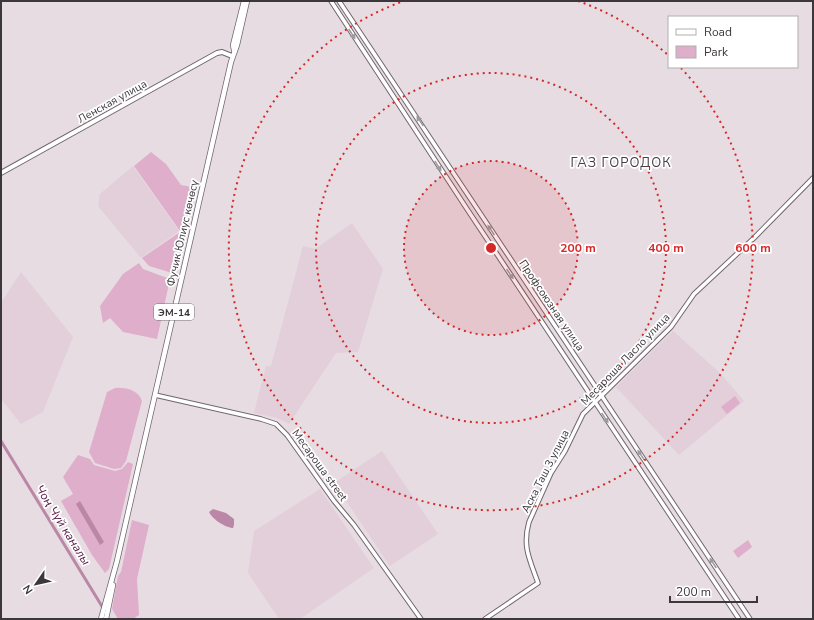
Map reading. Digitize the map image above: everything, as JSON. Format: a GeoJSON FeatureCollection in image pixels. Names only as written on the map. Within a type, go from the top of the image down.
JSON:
{"type":"FeatureCollection","features":[{"type":"Feature","properties":{"kind":"main road","name":"Фучик Юлиус көчөсү"},"geometry":{"type":"LineString","coordinates":[[234,50],[244,1]]}},
{"type":"Feature","properties":{"kind":"main road","name":"Фучик Юлиус көчөсү"},"geometry":{"type":"LineString","coordinates":[[108,600],[232,56],[237,45],[247,1]]}},
{"type":"Feature","properties":{"kind":"main road","name":"Ленская улица"},"geometry":{"type":"LineString","coordinates":[[1,173],[217,53],[222,52],[232,56]]}},
{"type":"Feature","properties":{"kind":"main road","name":"ЭМ-14"},"geometry":{"type":"LineString","coordinates":[[102,619],[108,600]]}},
{"type":"Feature","properties":{"kind":"main road","name":"ЭМ-14"},"geometry":{"type":"LineString","coordinates":[[106,619],[108,600]]}},
{"type":"Feature","properties":{"kind":"street","name":"Профсоюзная улица"},"geometry":{"type":"LineString","coordinates":[[330,1],[739,619]]}},
{"type":"Feature","properties":{"kind":"street","name":"Профсоюзная улица"},"geometry":{"type":"LineString","coordinates":[[339,1],[750,619]]}},
{"type":"Feature","properties":{"kind":"street","name":"Месароша Ласло улица"},"geometry":{"type":"LineString","coordinates":[[584,414],[671,327],[694,294],[754,238],[813,178]]}},
{"type":"Feature","properties":{"kind":"street","name":"Месароша street"},"geometry":{"type":"LineString","coordinates":[[155,395],[261,419],[276,424],[287,435],[334,501],[354,525],[421,619]]}},
{"type":"Feature","properties":{"kind":"street","name":"Аска Таш 3 улица"},"geometry":{"type":"LineString","coordinates":[[485,619],[538,583],[527,555],[527,531],[529,522],[551,473],[565,451],[584,414]]}},
{"type":"Feature","properties":{"kind":"shaded area"},"geometry":{"type":"Polygon","coordinates":[[[133,166],[179,231],[141,258],[98,206],[100,194],[133,166]]]}},
{"type":"Feature","properties":{"kind":"shaded area"},"geometry":{"type":"Polygon","coordinates":[[[352,223],[383,269],[358,352],[336,353],[289,424],[277,418],[254,413],[266,366],[271,366],[303,246],[315,249],[352,223]]]}},
{"type":"Feature","properties":{"kind":"shaded area"},"geometry":{"type":"Polygon","coordinates":[[[21,272],[73,337],[43,412],[21,424],[1,399],[1,303],[21,272]]]}},
{"type":"Feature","properties":{"kind":"shaded area"},"geometry":{"type":"Polygon","coordinates":[[[673,331],[720,373],[744,401],[679,455],[616,387],[673,331]]]}},
{"type":"Feature","properties":{"kind":"shaded area"},"geometry":{"type":"Polygon","coordinates":[[[382,451],[438,534],[390,566],[334,483],[382,451]]]}},
{"type":"Feature","properties":{"kind":"shaded area"},"geometry":{"type":"Polygon","coordinates":[[[320,489],[374,568],[300,619],[279,619],[248,573],[254,531],[320,489]]]}},
{"type":"Feature","properties":{"kind":"shaded area"},"geometry":{"type":"Polygon","coordinates":[[[80,501],[104,542],[100,545],[76,504],[80,501]]]}},
{"type":"Feature","properties":{"kind":"shaded area"},"geometry":{"type":"Polygon","coordinates":[[[213,509],[226,513],[234,519],[233,528],[223,525],[216,520],[209,512],[213,509]]]}},
{"type":"Feature","properties":{"kind":"green space"},"geometry":{"type":"Polygon","coordinates":[[[151,152],[166,164],[181,185],[192,187],[182,231],[180,231],[134,166],[151,152]]]}},
{"type":"Feature","properties":{"kind":"green space"},"geometry":{"type":"Polygon","coordinates":[[[180,232],[182,233],[172,273],[149,266],[142,258],[180,232]]]}},
{"type":"Feature","properties":{"kind":"green space"},"geometry":{"type":"Polygon","coordinates":[[[139,263],[143,269],[170,279],[157,339],[123,332],[110,318],[103,323],[100,306],[123,274],[139,263]]]}},
{"type":"Feature","properties":{"kind":"green space"},"geometry":{"type":"Polygon","coordinates":[[[115,388],[131,390],[138,394],[142,401],[126,461],[121,468],[114,469],[95,463],[89,452],[107,392],[115,388]]]}},
{"type":"Feature","properties":{"kind":"green space"},"geometry":{"type":"Polygon","coordinates":[[[735,396],[740,403],[727,414],[721,407],[735,396]]]}},
{"type":"Feature","properties":{"kind":"green space"},"geometry":{"type":"Polygon","coordinates":[[[78,455],[90,459],[94,465],[115,471],[122,469],[128,462],[133,464],[109,569],[105,573],[92,555],[61,501],[73,494],[63,477],[78,455]]]}},
{"type":"Feature","properties":{"kind":"green space"},"geometry":{"type":"Polygon","coordinates":[[[132,520],[149,525],[137,579],[139,615],[133,619],[118,619],[112,609],[118,576],[121,572],[132,520]]]}},
{"type":"Feature","properties":{"kind":"green space"},"geometry":{"type":"Polygon","coordinates":[[[748,540],[752,547],[738,558],[733,551],[748,540]]]}},
{"type":"Feature","properties":{"kind":"waterway","name":"Чоң Чүй каналы"},"geometry":{"type":"LineString","coordinates":[[1,441],[103,608]]}},
{"type":"Feature","properties":{"kind":"district","name":"ГАЗ ГОРОДОК"},"geometry":{"type":"Point","coordinates":[621,162]}}]}
